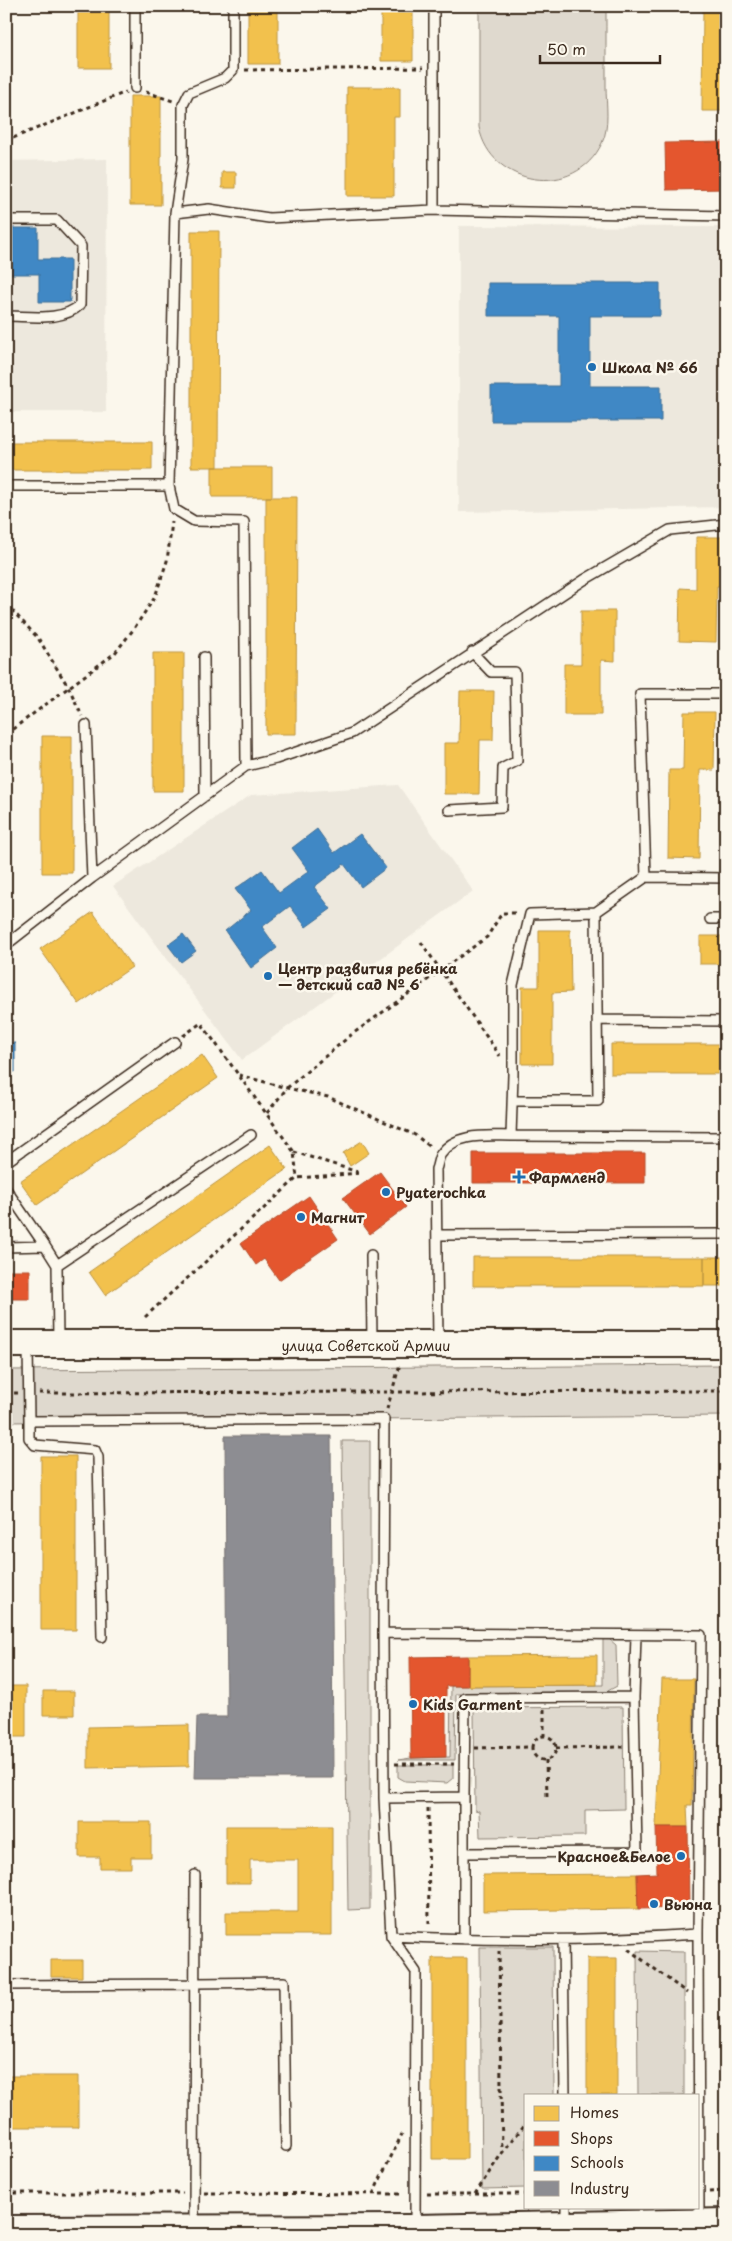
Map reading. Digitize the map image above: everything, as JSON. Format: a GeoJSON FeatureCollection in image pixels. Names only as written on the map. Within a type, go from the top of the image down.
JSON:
{"type":"FeatureCollection","features":[{"type":"Feature","properties":{"kind":"main road","name":"улица Советской Армии"},"geometry":{"type":"LineString","coordinates":[[17,1344],[726,1344]]}},
{"type":"Feature","properties":{"kind":"main road"},"geometry":{"type":"LineString","coordinates":[[6,2229],[72,2232],[194,2228],[415,2228],[456,2230],[566,2217],[726,2222]]}},
{"type":"Feature","properties":{"kind":"lane"},"geometry":{"type":"LineString","coordinates":[[135,6],[135,88]]}},
{"type":"Feature","properties":{"kind":"lane"},"geometry":{"type":"LineString","coordinates":[[233,6],[233,70],[225,78],[189,93],[183,105],[183,159],[175,212],[169,486],[174,509],[194,521],[244,522],[246,766]]}},
{"type":"Feature","properties":{"kind":"lane"},"geometry":{"type":"LineString","coordinates":[[434,6],[434,210]]}},
{"type":"Feature","properties":{"kind":"lane"},"geometry":{"type":"LineString","coordinates":[[175,212],[208,209],[269,218],[434,210],[726,216]]}},
{"type":"Feature","properties":{"kind":"lane"},"geometry":{"type":"LineString","coordinates":[[6,220],[57,220],[81,246],[80,306],[72,313],[57,316],[6,316]]}},
{"type":"Feature","properties":{"kind":"lane"},"geometry":{"type":"LineString","coordinates":[[6,486],[169,486]]}},
{"type":"Feature","properties":{"kind":"lane"},"geometry":{"type":"LineString","coordinates":[[6,945],[92,878],[246,766],[276,759],[352,733],[472,652],[584,580],[670,530],[726,524]]}},
{"type":"Feature","properties":{"kind":"lane"},"geometry":{"type":"LineString","coordinates":[[449,810],[502,807],[502,768],[517,761],[516,672],[491,672],[472,652]]}},
{"type":"Feature","properties":{"kind":"lane"},"geometry":{"type":"LineString","coordinates":[[204,657],[205,796]]}},
{"type":"Feature","properties":{"kind":"lane"},"geometry":{"type":"LineString","coordinates":[[646,877],[640,694],[726,694]]}},
{"type":"Feature","properties":{"kind":"lane"},"geometry":{"type":"LineString","coordinates":[[86,725],[92,878]]}},
{"type":"Feature","properties":{"kind":"lane"},"geometry":{"type":"LineString","coordinates":[[511,1136],[513,1101],[513,985],[530,914],[596,912],[646,877],[726,878]]}},
{"type":"Feature","properties":{"kind":"lane"},"geometry":{"type":"LineString","coordinates":[[513,1101],[598,1101],[596,912]]}},
{"type":"Feature","properties":{"kind":"lane"},"geometry":{"type":"LineString","coordinates":[[710,919],[726,919]]}},
{"type":"Feature","properties":{"kind":"lane"},"geometry":{"type":"LineString","coordinates":[[597,1020],[726,1020]]}},
{"type":"Feature","properties":{"kind":"lane"},"geometry":{"type":"LineString","coordinates":[[6,1162],[175,1042]]}},
{"type":"Feature","properties":{"kind":"lane"},"geometry":{"type":"LineString","coordinates":[[58,1265],[251,1135]]}},
{"type":"Feature","properties":{"kind":"lane"},"geometry":{"type":"LineString","coordinates":[[438,1344],[436,1169],[441,1154],[456,1141],[473,1136],[726,1137]]}},
{"type":"Feature","properties":{"kind":"lane"},"geometry":{"type":"LineString","coordinates":[[6,1189],[58,1265],[58,1345]]}},
{"type":"Feature","properties":{"kind":"lane"},"geometry":{"type":"LineString","coordinates":[[438,1235],[726,1234]]}},
{"type":"Feature","properties":{"kind":"lane"},"geometry":{"type":"LineString","coordinates":[[6,1247],[45,1246]]}},
{"type":"Feature","properties":{"kind":"lane"},"geometry":{"type":"LineString","coordinates":[[371,1255],[372,1344]]}},
{"type":"Feature","properties":{"kind":"lane"},"geometry":{"type":"LineString","coordinates":[[17,1344],[28,1393],[29,1438],[35,1445],[95,1450],[98,1457],[102,1637]]}},
{"type":"Feature","properties":{"kind":"lane"},"geometry":{"type":"LineString","coordinates":[[29,1421],[384,1419],[384,1798],[391,1936],[416,1972],[415,2228]]}},
{"type":"Feature","properties":{"kind":"lane"},"geometry":{"type":"LineString","coordinates":[[383,1633],[701,1635],[698,1934],[699,2094]]}},
{"type":"Feature","properties":{"kind":"lane"},"geometry":{"type":"LineString","coordinates":[[464,1853],[637,1852],[634,1697],[636,1635]]}},
{"type":"Feature","properties":{"kind":"lane"},"geometry":{"type":"LineString","coordinates":[[464,1939],[465,1698],[634,1697]]}},
{"type":"Feature","properties":{"kind":"lane"},"geometry":{"type":"LineString","coordinates":[[384,1798],[464,1797]]}},
{"type":"Feature","properties":{"kind":"lane"},"geometry":{"type":"LineString","coordinates":[[194,2228],[195,1875]]}},
{"type":"Feature","properties":{"kind":"lane"},"geometry":{"type":"LineString","coordinates":[[391,1936],[498,1940],[615,1940],[698,1934]]}},
{"type":"Feature","properties":{"kind":"lane"},"geometry":{"type":"LineString","coordinates":[[562,1940],[565,2094]]}},
{"type":"Feature","properties":{"kind":"lane"},"geometry":{"type":"LineString","coordinates":[[6,1985],[284,1982],[286,2146]]}},
{"type":"Feature","properties":{"kind":"lane"},"geometry":{"type":"LineString","coordinates":[[700,2208],[700,2222]]}},
{"type":"Feature","properties":{"kind":"path"},"geometry":{"type":"LineString","coordinates":[[233,70],[434,68]]}},
{"type":"Feature","properties":{"kind":"path"},"geometry":{"type":"LineString","coordinates":[[6,141],[135,88],[183,105]]}},
{"type":"Feature","properties":{"kind":"path"},"geometry":{"type":"LineString","coordinates":[[6,734],[115,653],[155,597],[167,561],[174,509]]}},
{"type":"Feature","properties":{"kind":"path"},"geometry":{"type":"LineString","coordinates":[[6,604],[38,638],[69,688],[86,725]]}},
{"type":"Feature","properties":{"kind":"path"},"geometry":{"type":"LineString","coordinates":[[267,1113],[287,1088],[351,1035],[487,937],[502,913],[530,914]]}},
{"type":"Feature","properties":{"kind":"path"},"geometry":{"type":"LineString","coordinates":[[421,942],[513,1075]]}},
{"type":"Feature","properties":{"kind":"path"},"geometry":{"type":"LineString","coordinates":[[175,1042],[200,1023],[294,1152],[297,1178]]}},
{"type":"Feature","properties":{"kind":"path"},"geometry":{"type":"LineString","coordinates":[[239,1075],[337,1101],[415,1135],[441,1154]]}},
{"type":"Feature","properties":{"kind":"path"},"geometry":{"type":"LineString","coordinates":[[145,1317],[297,1178],[360,1173],[294,1152]]}},
{"type":"Feature","properties":{"kind":"path"},"geometry":{"type":"LineString","coordinates":[[384,1419],[400,1364]]}},
{"type":"Feature","properties":{"kind":"path"},"geometry":{"type":"LineString","coordinates":[[6,1393],[726,1391]]}},
{"type":"Feature","properties":{"kind":"path"},"geometry":{"type":"LineString","coordinates":[[544,1707],[544,1736]]}},
{"type":"Feature","properties":{"kind":"path"},"geometry":{"type":"LineString","coordinates":[[544,1736],[554,1740],[556,1748],[552,1758],[546,1760],[536,1757],[532,1747],[534,1740],[544,1736]]}},
{"type":"Feature","properties":{"kind":"path"},"geometry":{"type":"LineString","coordinates":[[474,1748],[532,1747]]}},
{"type":"Feature","properties":{"kind":"path"},"geometry":{"type":"LineString","coordinates":[[556,1748],[623,1747]]}},
{"type":"Feature","properties":{"kind":"path"},"geometry":{"type":"LineString","coordinates":[[546,1760],[546,1797]]}},
{"type":"Feature","properties":{"kind":"path"},"geometry":{"type":"LineString","coordinates":[[384,1764],[464,1764]]}},
{"type":"Feature","properties":{"kind":"path"},"geometry":{"type":"LineString","coordinates":[[428,1797],[429,1938]]}},
{"type":"Feature","properties":{"kind":"path"},"geometry":{"type":"LineString","coordinates":[[498,1940],[502,2153]]}},
{"type":"Feature","properties":{"kind":"path"},"geometry":{"type":"LineString","coordinates":[[615,1940],[699,2003]]}},
{"type":"Feature","properties":{"kind":"path"},"geometry":{"type":"LineString","coordinates":[[474,2194],[502,2153],[524,2126]]}},
{"type":"Feature","properties":{"kind":"path"},"geometry":{"type":"LineString","coordinates":[[373,2194],[402,2137],[402,2127]]}},
{"type":"Feature","properties":{"kind":"path"},"geometry":{"type":"LineString","coordinates":[[6,2193],[524,2194]]}},
{"type":"Feature","properties":{"kind":"shaded area"},"geometry":{"type":"Polygon","coordinates":[[[479,6],[606,6],[606,130],[602,143],[590,161],[573,173],[555,179],[535,179],[516,173],[499,163],[486,147],[479,127],[479,6]]]}},
{"type":"Feature","properties":{"kind":"shaded area"},"geometry":{"type":"Polygon","coordinates":[[[107,159],[106,412],[6,412],[6,161],[107,159]]]}},
{"type":"Feature","properties":{"kind":"shaded area","name":"Школа № 66"},"geometry":{"type":"Polygon","coordinates":[[[459,226],[726,227],[726,507],[459,512],[459,226]]]}},
{"type":"Feature","properties":{"kind":"shaded area","name":"Центр развития ребёнка — детский сад № 6"},"geometry":{"type":"Polygon","coordinates":[[[398,785],[473,891],[242,1060],[113,886],[251,795],[398,785]]]}},
{"type":"Feature","properties":{"kind":"shaded area"},"geometry":{"type":"Polygon","coordinates":[[[726,1365],[726,1416],[6,1422],[6,1370],[726,1365]]]}},
{"type":"Feature","properties":{"kind":"shaded area"},"geometry":{"type":"Polygon","coordinates":[[[342,1441],[370,1441],[370,1909],[348,1910],[342,1441]]]}},
{"type":"Feature","properties":{"kind":"shaded area"},"geometry":{"type":"Polygon","coordinates":[[[603,1634],[616,1645],[617,1686],[604,1693],[456,1694],[455,1760],[398,1760],[450,1757],[451,1686],[603,1685],[603,1634]]]}},
{"type":"Feature","properties":{"kind":"shaded area"},"geometry":{"type":"Polygon","coordinates":[[[623,1707],[624,1809],[585,1810],[585,1836],[480,1837],[479,1811],[475,1810],[474,1708],[623,1707]]]}},
{"type":"Feature","properties":{"kind":"shaded area"},"geometry":{"type":"Polygon","coordinates":[[[398,1765],[453,1765],[453,1778],[447,1783],[405,1781],[398,1777],[398,1765]]]}},
{"type":"Feature","properties":{"kind":"shaded area"},"geometry":{"type":"Polygon","coordinates":[[[480,1947],[553,1947],[554,2094],[524,2094],[524,2188],[482,2189],[480,1947]]]}},
{"type":"Feature","properties":{"kind":"shaded area"},"geometry":{"type":"Polygon","coordinates":[[[637,1951],[684,1952],[684,2094],[638,2094],[637,1951]]]}},
{"type":"Feature","properties":{"kind":"building: Homes"},"geometry":{"type":"Polygon","coordinates":[[[78,6],[109,6],[109,68],[78,68],[78,6]]]}},
{"type":"Feature","properties":{"kind":"building: Homes"},"geometry":{"type":"Polygon","coordinates":[[[248,6],[278,6],[278,64],[248,64],[248,6]]]}},
{"type":"Feature","properties":{"kind":"building: Homes"},"geometry":{"type":"Polygon","coordinates":[[[381,6],[413,6],[413,61],[381,61],[381,6]]]}},
{"type":"Feature","properties":{"kind":"building: Homes"},"geometry":{"type":"Polygon","coordinates":[[[681,6],[726,6],[726,111],[702,111],[703,9],[681,9],[681,6]]]}},
{"type":"Feature","properties":{"kind":"building: Homes"},"geometry":{"type":"Polygon","coordinates":[[[347,87],[400,87],[400,117],[394,117],[394,196],[347,196],[347,87]]]}},
{"type":"Feature","properties":{"kind":"building: Homes"},"geometry":{"type":"Polygon","coordinates":[[[130,96],[161,96],[161,205],[130,205],[130,96]]]}},
{"type":"Feature","properties":{"kind":"building: Homes"},"geometry":{"type":"Polygon","coordinates":[[[222,172],[236,172],[236,188],[222,188],[222,172]]]}},
{"type":"Feature","properties":{"kind":"building: Homes"},"geometry":{"type":"Polygon","coordinates":[[[191,231],[219,231],[218,467],[191,467],[191,231]]]}},
{"type":"Feature","properties":{"kind":"building: Homes"},"geometry":{"type":"Polygon","coordinates":[[[6,442],[152,442],[152,470],[6,470],[6,442]]]}},
{"type":"Feature","properties":{"kind":"building: Homes"},"geometry":{"type":"Polygon","coordinates":[[[212,467],[272,467],[272,497],[212,497],[212,467]]]}},
{"type":"Feature","properties":{"kind":"building: Homes"},"geometry":{"type":"Polygon","coordinates":[[[266,497],[297,497],[296,734],[266,734],[266,497]]]}},
{"type":"Feature","properties":{"kind":"building: Homes"},"geometry":{"type":"Polygon","coordinates":[[[696,537],[726,537],[726,586],[717,586],[716,642],[679,641],[680,588],[696,589],[696,537]]]}},
{"type":"Feature","properties":{"kind":"building: Homes"},"geometry":{"type":"Polygon","coordinates":[[[581,611],[615,611],[615,661],[601,660],[601,715],[564,715],[564,664],[581,664],[581,611]]]}},
{"type":"Feature","properties":{"kind":"building: Homes"},"geometry":{"type":"Polygon","coordinates":[[[153,653],[184,653],[184,791],[153,791],[153,653]]]}},
{"type":"Feature","properties":{"kind":"building: Homes"},"geometry":{"type":"Polygon","coordinates":[[[460,691],[494,691],[493,740],[480,740],[479,794],[444,794],[444,743],[459,743],[460,691]]]}},
{"type":"Feature","properties":{"kind":"building: Homes"},"geometry":{"type":"Polygon","coordinates":[[[684,712],[715,712],[714,770],[700,770],[699,859],[668,858],[669,770],[683,770],[684,712]]]}},
{"type":"Feature","properties":{"kind":"building: Homes"},"geometry":{"type":"Polygon","coordinates":[[[42,736],[72,736],[72,873],[42,873],[42,736]]]}},
{"type":"Feature","properties":{"kind":"building: Homes"},"geometry":{"type":"Polygon","coordinates":[[[93,912],[132,967],[79,1004],[40,949],[93,912]]]}},
{"type":"Feature","properties":{"kind":"building: Homes"},"geometry":{"type":"Polygon","coordinates":[[[539,930],[570,930],[571,992],[552,993],[552,1064],[522,1064],[522,987],[539,987],[539,930]]]}},
{"type":"Feature","properties":{"kind":"building: Homes"},"geometry":{"type":"Polygon","coordinates":[[[700,936],[726,936],[726,964],[700,964],[700,936]]]}},
{"type":"Feature","properties":{"kind":"building: Homes"},"geometry":{"type":"Polygon","coordinates":[[[611,1044],[726,1044],[726,1074],[611,1074],[611,1044]]]}},
{"type":"Feature","properties":{"kind":"building: Homes"},"geometry":{"type":"Polygon","coordinates":[[[202,1055],[218,1078],[37,1205],[20,1181],[202,1055]]]}},
{"type":"Feature","properties":{"kind":"building: Homes"},"geometry":{"type":"Polygon","coordinates":[[[362,1141],[369,1153],[350,1166],[343,1153],[362,1141]]]}},
{"type":"Feature","properties":{"kind":"building: Homes"},"geometry":{"type":"Polygon","coordinates":[[[270,1145],[287,1169],[105,1295],[89,1272],[270,1145]]]}},
{"type":"Feature","properties":{"kind":"building: Homes"},"geometry":{"type":"Polygon","coordinates":[[[473,1257],[704,1257],[704,1286],[473,1286],[473,1257]]]}},
{"type":"Feature","properties":{"kind":"building: Homes"},"geometry":{"type":"Polygon","coordinates":[[[704,1257],[726,1257],[726,1286],[704,1286],[704,1257]]]}},
{"type":"Feature","properties":{"kind":"building: Homes"},"geometry":{"type":"Polygon","coordinates":[[[41,1456],[76,1456],[76,1630],[41,1630],[41,1456]]]}},
{"type":"Feature","properties":{"kind":"building: Homes"},"geometry":{"type":"Polygon","coordinates":[[[597,1655],[597,1685],[468,1686],[468,1656],[597,1655]]]}},
{"type":"Feature","properties":{"kind":"building: Homes"},"geometry":{"type":"Polygon","coordinates":[[[662,1679],[694,1679],[692,1805],[687,1805],[688,1827],[656,1827],[662,1679]]]}},
{"type":"Feature","properties":{"kind":"building: Homes"},"geometry":{"type":"Polygon","coordinates":[[[6,1686],[26,1686],[26,1737],[6,1737],[6,1686]]]}},
{"type":"Feature","properties":{"kind":"building: Homes"},"geometry":{"type":"Polygon","coordinates":[[[43,1691],[74,1691],[74,1715],[43,1715],[43,1691]]]}},
{"type":"Feature","properties":{"kind":"building: Homes"},"geometry":{"type":"Polygon","coordinates":[[[189,1725],[189,1766],[88,1768],[88,1727],[189,1725]]]}},
{"type":"Feature","properties":{"kind":"building: Homes"},"geometry":{"type":"Polygon","coordinates":[[[79,1822],[151,1822],[151,1857],[131,1857],[131,1868],[100,1868],[100,1857],[79,1857],[79,1822]]]}},
{"type":"Feature","properties":{"kind":"building: Homes"},"geometry":{"type":"Polygon","coordinates":[[[226,1826],[332,1826],[332,1935],[226,1935],[226,1912],[298,1912],[298,1860],[250,1860],[250,1883],[226,1883],[226,1826]]]}},
{"type":"Feature","properties":{"kind":"building: Homes"},"geometry":{"type":"Polygon","coordinates":[[[637,1874],[638,1909],[483,1911],[483,1875],[637,1874]]]}},
{"type":"Feature","properties":{"kind":"building: Homes"},"geometry":{"type":"Polygon","coordinates":[[[432,1958],[467,1958],[467,2159],[432,2159],[432,1958]]]}},
{"type":"Feature","properties":{"kind":"building: Homes"},"geometry":{"type":"Polygon","coordinates":[[[587,1958],[617,1958],[617,2094],[587,2094],[587,1958]]]}},
{"type":"Feature","properties":{"kind":"building: Homes"},"geometry":{"type":"Polygon","coordinates":[[[51,1960],[82,1960],[82,1977],[51,1977],[51,1960]]]}},
{"type":"Feature","properties":{"kind":"building: Homes"},"geometry":{"type":"Polygon","coordinates":[[[6,2076],[78,2076],[78,2127],[6,2127],[6,2076]]]}},
{"type":"Feature","properties":{"kind":"building: Shops"},"geometry":{"type":"Polygon","coordinates":[[[726,142],[726,189],[666,190],[665,143],[726,142]]]}},
{"type":"Feature","properties":{"kind":"building: Shops"},"geometry":{"type":"Polygon","coordinates":[[[473,1153],[645,1153],[645,1183],[473,1183],[473,1153]]]}},
{"type":"Feature","properties":{"kind":"building: Shops"},"geometry":{"type":"Polygon","coordinates":[[[380,1172],[406,1207],[370,1234],[343,1198],[380,1172]]]}},
{"type":"Feature","properties":{"kind":"building: Shops","name":"Магнит"},"geometry":{"type":"Polygon","coordinates":[[[309,1196],[338,1239],[279,1280],[264,1259],[256,1265],[241,1243],[309,1196]]]}},
{"type":"Feature","properties":{"kind":"building: Shops"},"geometry":{"type":"Polygon","coordinates":[[[6,1270],[30,1270],[30,1299],[6,1299],[6,1270]]]}},
{"type":"Feature","properties":{"kind":"building: Shops"},"geometry":{"type":"Polygon","coordinates":[[[468,1656],[468,1686],[446,1686],[446,1757],[411,1758],[410,1657],[468,1656]]]}},
{"type":"Feature","properties":{"kind":"building: Shops"},"geometry":{"type":"Polygon","coordinates":[[[656,1827],[688,1827],[689,1908],[638,1909],[637,1874],[657,1873],[656,1827]]]}},
{"type":"Feature","properties":{"kind":"building: Schools"},"geometry":{"type":"Polygon","coordinates":[[[8,228],[38,228],[38,259],[70,259],[70,302],[39,302],[39,274],[6,274],[8,228]]]}},
{"type":"Feature","properties":{"kind":"building: Schools"},"geometry":{"type":"Polygon","coordinates":[[[488,283],[660,283],[660,316],[590,316],[590,386],[661,386],[661,421],[491,421],[491,386],[559,386],[559,316],[488,316],[488,283]]]}},
{"type":"Feature","properties":{"kind":"building: Schools"},"geometry":{"type":"Polygon","coordinates":[[[317,829],[334,853],[360,834],[386,868],[361,887],[344,864],[314,887],[331,909],[306,927],[290,906],[262,927],[277,948],[251,968],[225,931],[251,910],[235,889],[262,870],[279,893],[309,871],[292,848],[317,829]]]}},
{"type":"Feature","properties":{"kind":"building: Schools"},"geometry":{"type":"Polygon","coordinates":[[[183,934],[196,951],[181,962],[168,945],[183,934]]]}},
{"type":"Feature","properties":{"kind":"building: Schools"},"geometry":{"type":"Polygon","coordinates":[[[6,1043],[15,1043],[15,1072],[6,1072],[6,1043]]]}},
{"type":"Feature","properties":{"kind":"building: Industry"},"geometry":{"type":"Polygon","coordinates":[[[225,1436],[331,1436],[333,1778],[195,1778],[197,1717],[227,1717],[225,1436]]]}},
{"type":"Feature","properties":{"kind":"place","name":"Школа № 66"},"geometry":{"type":"Point","coordinates":[592,367]}},
{"type":"Feature","properties":{"kind":"place","name":"Центр развития ребёнка — детский сад № 6"},"geometry":{"type":"Point","coordinates":[268,976]}},
{"type":"Feature","properties":{"kind":"place","name":"Фармленд"},"geometry":{"type":"Point","coordinates":[519,1177]}},
{"type":"Feature","properties":{"kind":"place","name":"Pyaterochka"},"geometry":{"type":"Point","coordinates":[386,1192]}},
{"type":"Feature","properties":{"kind":"place","name":"Магнит"},"geometry":{"type":"Point","coordinates":[301,1217]}},
{"type":"Feature","properties":{"kind":"place","name":"Kids Garment"},"geometry":{"type":"Point","coordinates":[413,1704]}},
{"type":"Feature","properties":{"kind":"place","name":"Красное&Белое"},"geometry":{"type":"Point","coordinates":[681,1856]}},
{"type":"Feature","properties":{"kind":"place","name":"Вьюна"},"geometry":{"type":"Point","coordinates":[654,1904]}}]}
